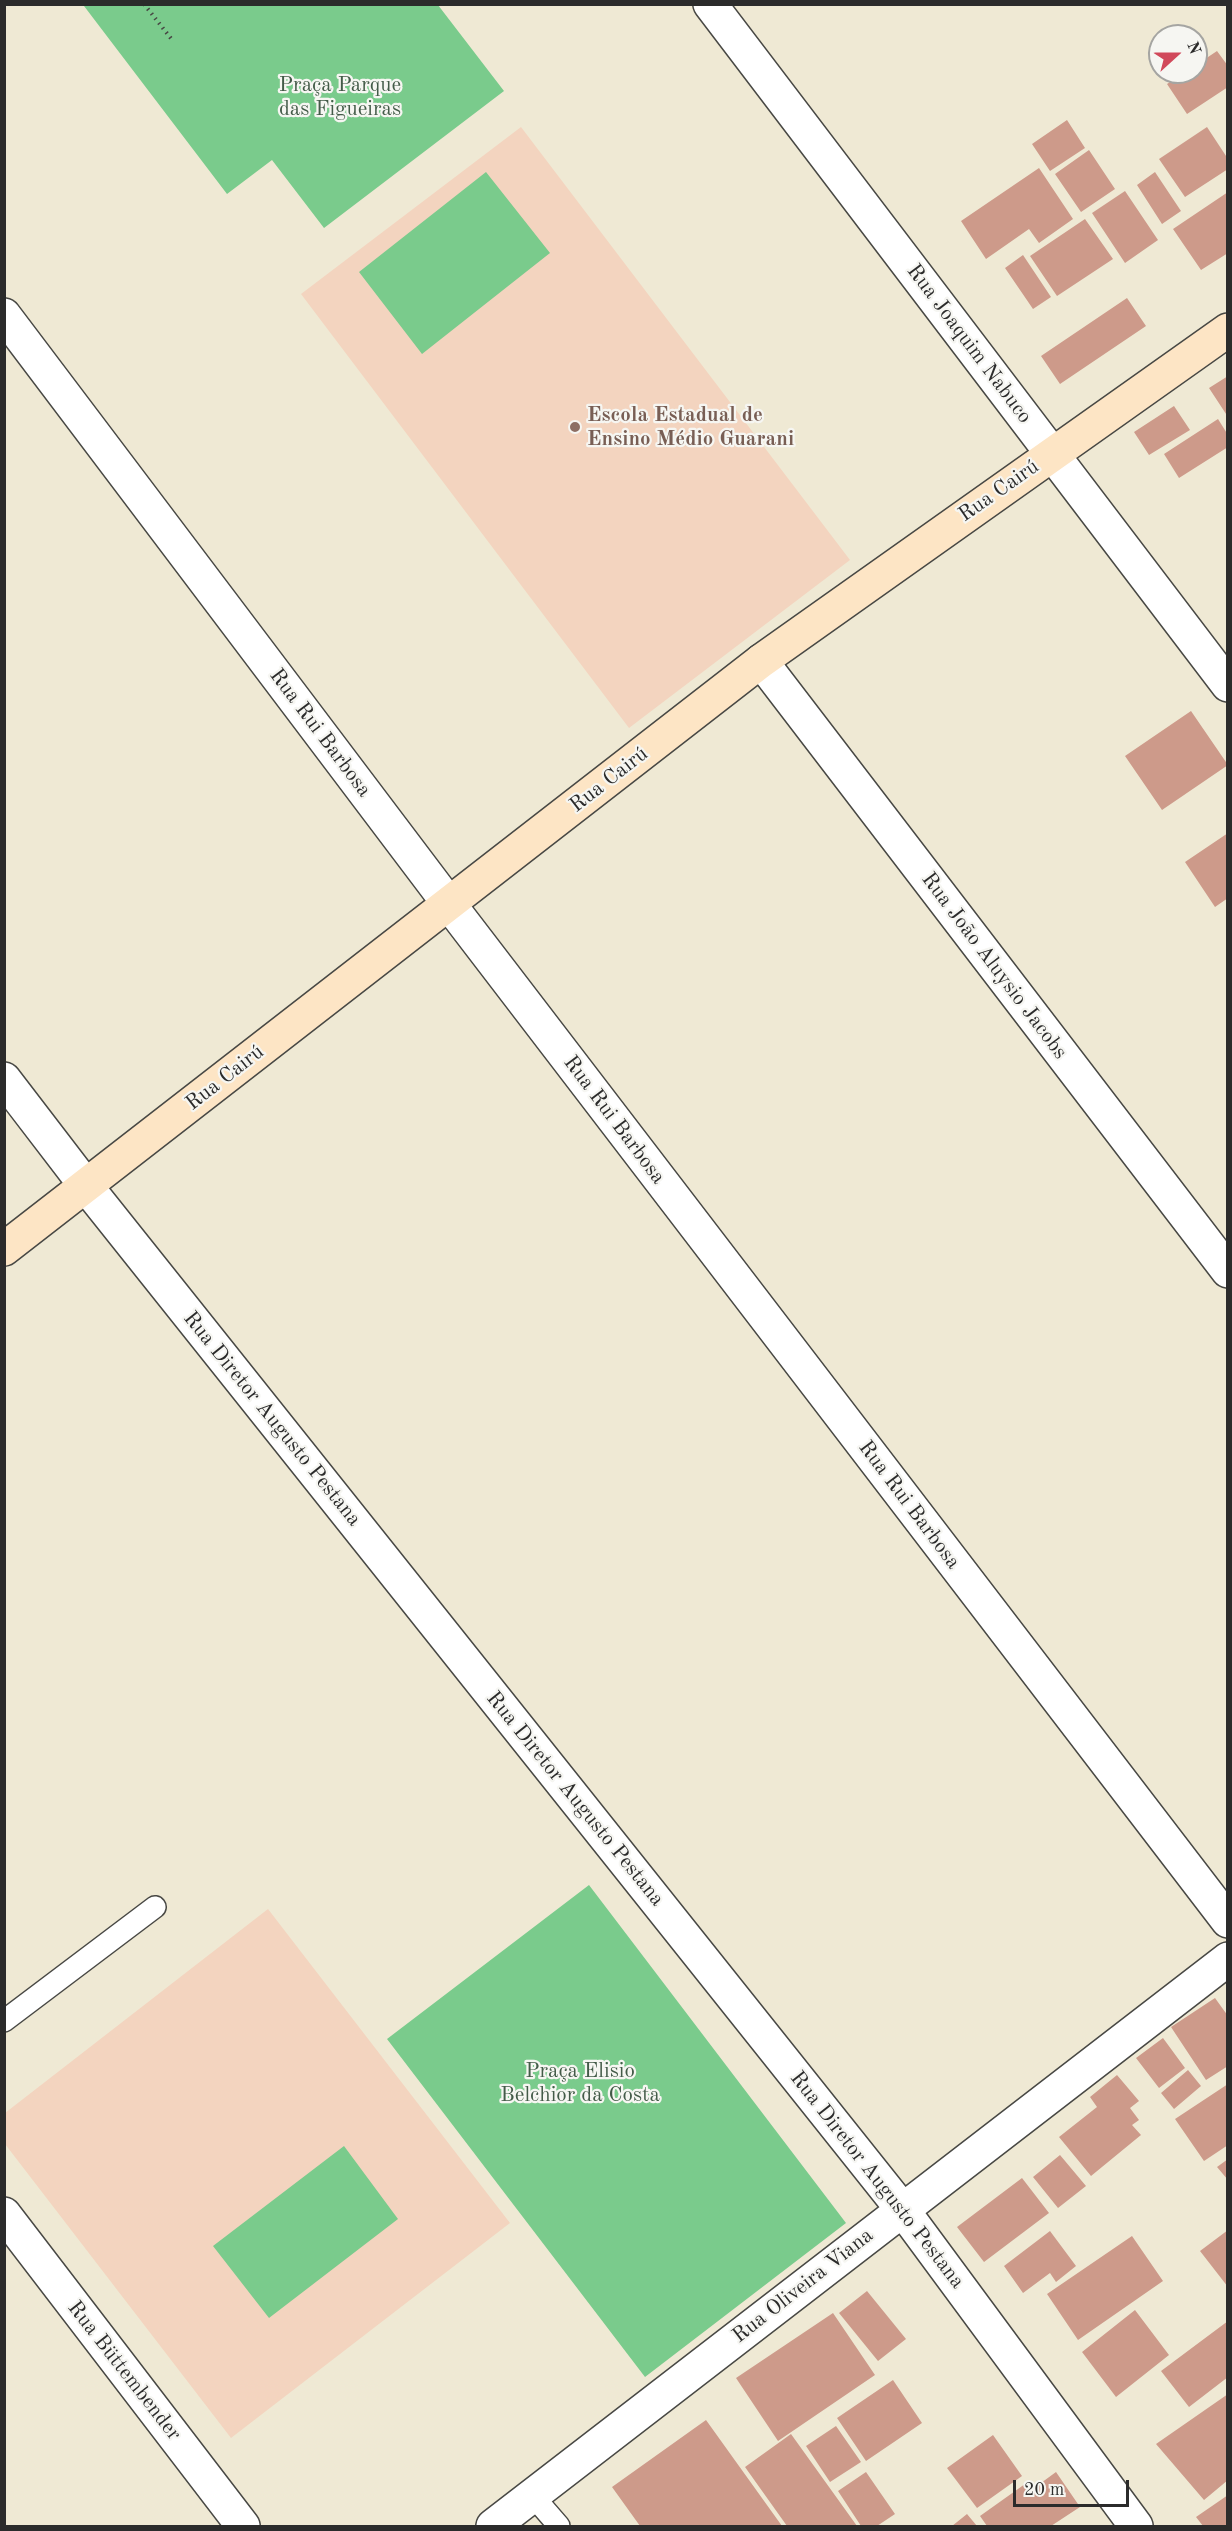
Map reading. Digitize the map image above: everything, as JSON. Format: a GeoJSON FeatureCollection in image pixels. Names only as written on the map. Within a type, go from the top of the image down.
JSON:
{"type":"FeatureCollection","features":[{"type":"Feature","properties":{"kind":"main road","name":"Rua Cairú"},"geometry":{"type":"LineString","coordinates":[[4,1249],[761,661],[1227,330]]}},
{"type":"Feature","properties":{"kind":"street","name":"Rua Joaquim Nabuco"},"geometry":{"type":"LineString","coordinates":[[710,4],[1227,685]]}},
{"type":"Feature","properties":{"kind":"street","name":"Rua Rui Barbosa"},"geometry":{"type":"LineString","coordinates":[[4,315],[449,904],[1227,1921]]}},
{"type":"Feature","properties":{"kind":"street","name":"Rua João Aluysio Jacobs"},"geometry":{"type":"LineString","coordinates":[[761,661],[1227,1271]]}},
{"type":"Feature","properties":{"kind":"street","name":"Rua Diretor Augusto Pestana"},"geometry":{"type":"LineString","coordinates":[[4,1079],[86,1186],[902,2209],[1136,2526]]}},
{"type":"Feature","properties":{"kind":"street","name":"Rua Oliveira Viana"},"geometry":{"type":"LineString","coordinates":[[494,2526],[1227,1959]]}},
{"type":"Feature","properties":{"kind":"street","name":"Rua Büttembender"},"geometry":{"type":"LineString","coordinates":[[4,2214],[243,2526]]}},
{"type":"Feature","properties":{"kind":"lane"},"geometry":{"type":"LineString","coordinates":[[4,2021],[155,1907]]}},
{"type":"Feature","properties":{"kind":"lane"},"geometry":{"type":"LineString","coordinates":[[533,2496],[559,2526]]}},
{"type":"Feature","properties":{"kind":"path"},"geometry":{"type":"LineString","coordinates":[[144,4],[173,41]]}},
{"type":"Feature","properties":{"kind":"shaded area","name":"Escola Estadual de Ensino Médio Guarani"},"geometry":{"type":"Polygon","coordinates":[[[521,127],[850,560],[629,728],[301,294],[521,127]]]}},
{"type":"Feature","properties":{"kind":"shaded area"},"geometry":{"type":"Polygon","coordinates":[[[268,1909],[510,2223],[231,2438],[5,2144],[5,2113],[268,1909]]]}},
{"type":"Feature","properties":{"kind":"green space","name":"Praça Parque das Figueiras"},"geometry":{"type":"Polygon","coordinates":[[[438,5],[504,91],[324,228],[272,160],[227,194],[84,6],[438,5]]]}},
{"type":"Feature","properties":{"kind":"green space"},"geometry":{"type":"Polygon","coordinates":[[[486,172],[550,253],[422,354],[359,272],[486,172]]]}},
{"type":"Feature","properties":{"kind":"green space","name":"Praça Elisio Belchior da Costa"},"geometry":{"type":"Polygon","coordinates":[[[589,1885],[846,2223],[645,2377],[387,2039],[589,1885]]]}},
{"type":"Feature","properties":{"kind":"green space"},"geometry":{"type":"Polygon","coordinates":[[[344,2146],[398,2219],[269,2318],[213,2246],[344,2146]]]}},
{"type":"Feature","properties":{"kind":"building"},"geometry":{"type":"Polygon","coordinates":[[[1217,51],[1228,66],[1228,87],[1187,114],[1167,84],[1208,84],[1208,57],[1217,51]]]}},
{"type":"Feature","properties":{"kind":"building"},"geometry":{"type":"Polygon","coordinates":[[[1067,120],[1085,148],[1050,171],[1032,144],[1067,120]]]}},
{"type":"Feature","properties":{"kind":"building"},"geometry":{"type":"Polygon","coordinates":[[[1207,127],[1228,159],[1228,169],[1185,197],[1159,159],[1207,127]]]}},
{"type":"Feature","properties":{"kind":"building"},"geometry":{"type":"Polygon","coordinates":[[[1089,150],[1115,189],[1081,212],[1055,174],[1089,150]]]}},
{"type":"Feature","properties":{"kind":"building"},"geometry":{"type":"Polygon","coordinates":[[[1039,168],[1073,219],[1039,243],[1029,229],[986,259],[961,221],[1039,168]]]}},
{"type":"Feature","properties":{"kind":"building"},"geometry":{"type":"Polygon","coordinates":[[[1155,172],[1181,211],[1162,224],[1137,185],[1155,172]]]}},
{"type":"Feature","properties":{"kind":"building"},"geometry":{"type":"Polygon","coordinates":[[[1125,191],[1158,240],[1125,263],[1092,213],[1125,191]]]}},
{"type":"Feature","properties":{"kind":"building"},"geometry":{"type":"Polygon","coordinates":[[[1228,192],[1228,253],[1201,270],[1173,229],[1228,192]]]}},
{"type":"Feature","properties":{"kind":"building"},"geometry":{"type":"Polygon","coordinates":[[[1085,219],[1113,259],[1057,296],[1030,256],[1085,219]]]}},
{"type":"Feature","properties":{"kind":"building"},"geometry":{"type":"Polygon","coordinates":[[[1023,255],[1051,297],[1033,309],[1005,268],[1023,255]]]}},
{"type":"Feature","properties":{"kind":"building"},"geometry":{"type":"Polygon","coordinates":[[[1127,298],[1146,326],[1060,384],[1041,356],[1127,298]]]}},
{"type":"Feature","properties":{"kind":"building"},"geometry":{"type":"Polygon","coordinates":[[[1228,376],[1228,417],[1209,388],[1228,376]]]}},
{"type":"Feature","properties":{"kind":"building"},"geometry":{"type":"Polygon","coordinates":[[[1174,406],[1190,430],[1149,455],[1134,432],[1174,406]]]}},
{"type":"Feature","properties":{"kind":"building"},"geometry":{"type":"Polygon","coordinates":[[[1218,419],[1228,435],[1228,447],[1179,478],[1164,454],[1218,419]]]}},
{"type":"Feature","properties":{"kind":"building"},"geometry":{"type":"Polygon","coordinates":[[[1191,711],[1228,765],[1162,810],[1125,756],[1191,711]]]}},
{"type":"Feature","properties":{"kind":"building"},"geometry":{"type":"Polygon","coordinates":[[[1228,833],[1228,898],[1215,907],[1185,862],[1228,833]]]}},
{"type":"Feature","properties":{"kind":"building"},"geometry":{"type":"Polygon","coordinates":[[[1215,1998],[1228,2016],[1228,2066],[1206,2080],[1171,2027],[1215,1998]]]}},
{"type":"Feature","properties":{"kind":"building"},"geometry":{"type":"Polygon","coordinates":[[[1163,2038],[1185,2068],[1159,2088],[1136,2058],[1163,2038]]]}},
{"type":"Feature","properties":{"kind":"building"},"geometry":{"type":"Polygon","coordinates":[[[1188,2070],[1201,2086],[1174,2109],[1161,2093],[1188,2070]]]}},
{"type":"Feature","properties":{"kind":"building"},"geometry":{"type":"Polygon","coordinates":[[[1117,2075],[1139,2101],[1130,2108],[1139,2120],[1132,2125],[1141,2135],[1091,2176],[1059,2137],[1097,2107],[1090,2097],[1117,2075]]]}},
{"type":"Feature","properties":{"kind":"building"},"geometry":{"type":"Polygon","coordinates":[[[1228,2084],[1228,2145],[1204,2161],[1175,2119],[1228,2084]]]}},
{"type":"Feature","properties":{"kind":"building"},"geometry":{"type":"Polygon","coordinates":[[[1060,2155],[1086,2186],[1058,2208],[1033,2177],[1060,2155]]]}},
{"type":"Feature","properties":{"kind":"building"},"geometry":{"type":"Polygon","coordinates":[[[1228,2159],[1228,2180],[1217,2167],[1228,2159]]]}},
{"type":"Feature","properties":{"kind":"building"},"geometry":{"type":"Polygon","coordinates":[[[1022,2178],[1049,2213],[984,2262],[957,2227],[1022,2178]]]}},
{"type":"Feature","properties":{"kind":"building"},"geometry":{"type":"Polygon","coordinates":[[[1228,2230],[1228,2287],[1200,2251],[1228,2230]]]}},
{"type":"Feature","properties":{"kind":"building"},"geometry":{"type":"Polygon","coordinates":[[[1050,2231],[1076,2266],[1056,2282],[1050,2273],[1023,2293],[1004,2266],[1050,2231]]]}},
{"type":"Feature","properties":{"kind":"building"},"geometry":{"type":"Polygon","coordinates":[[[1132,2236],[1163,2281],[1078,2340],[1047,2294],[1132,2236]]]}},
{"type":"Feature","properties":{"kind":"building"},"geometry":{"type":"Polygon","coordinates":[[[867,2291],[906,2339],[878,2361],[839,2313],[867,2291]]]}},
{"type":"Feature","properties":{"kind":"building"},"geometry":{"type":"Polygon","coordinates":[[[1135,2310],[1169,2355],[1116,2397],[1082,2352],[1135,2310]]]}},
{"type":"Feature","properties":{"kind":"building"},"geometry":{"type":"Polygon","coordinates":[[[833,2313],[875,2375],[778,2441],[736,2378],[833,2313]]]}},
{"type":"Feature","properties":{"kind":"building"},"geometry":{"type":"Polygon","coordinates":[[[1228,2321],[1228,2377],[1189,2407],[1161,2371],[1228,2321]]]}},
{"type":"Feature","properties":{"kind":"building"},"geometry":{"type":"Polygon","coordinates":[[[893,2380],[922,2423],[866,2461],[837,2418],[893,2380]]]}},
{"type":"Feature","properties":{"kind":"building"},"geometry":{"type":"Polygon","coordinates":[[[1228,2394],[1228,2480],[1204,2500],[1156,2444],[1228,2394]]]}},
{"type":"Feature","properties":{"kind":"building"},"geometry":{"type":"Polygon","coordinates":[[[706,2420],[782,2526],[640,2526],[612,2487],[706,2420]]]}},
{"type":"Feature","properties":{"kind":"building"},"geometry":{"type":"Polygon","coordinates":[[[836,2426],[861,2462],[830,2482],[806,2446],[836,2426]]]}},
{"type":"Feature","properties":{"kind":"building"},"geometry":{"type":"Polygon","coordinates":[[[791,2434],[857,2526],[787,2526],[745,2467],[791,2434]]]}},
{"type":"Feature","properties":{"kind":"building"},"geometry":{"type":"Polygon","coordinates":[[[993,2435],[1022,2476],[977,2508],[947,2468],[993,2435]]]}},
{"type":"Feature","properties":{"kind":"building"},"geometry":{"type":"Polygon","coordinates":[[[866,2472],[895,2514],[877,2526],[861,2526],[838,2491],[866,2472]]]}},
{"type":"Feature","properties":{"kind":"building"},"geometry":{"type":"Polygon","coordinates":[[[1056,2472],[1080,2507],[1051,2526],[987,2526],[980,2516],[1025,2484],[1030,2491],[1056,2472]]]}},
{"type":"Feature","properties":{"kind":"building"},"geometry":{"type":"Polygon","coordinates":[[[1228,2495],[1228,2526],[1203,2526],[1196,2517],[1228,2495]]]}},
{"type":"Feature","properties":{"kind":"building"},"geometry":{"type":"Polygon","coordinates":[[[967,2514],[977,2526],[952,2526],[967,2514]]]}},
{"type":"Feature","properties":{"kind":"place","name":"Escola Estadual de Ensino Médio Guarani"},"geometry":{"type":"Point","coordinates":[575,427]}}]}
